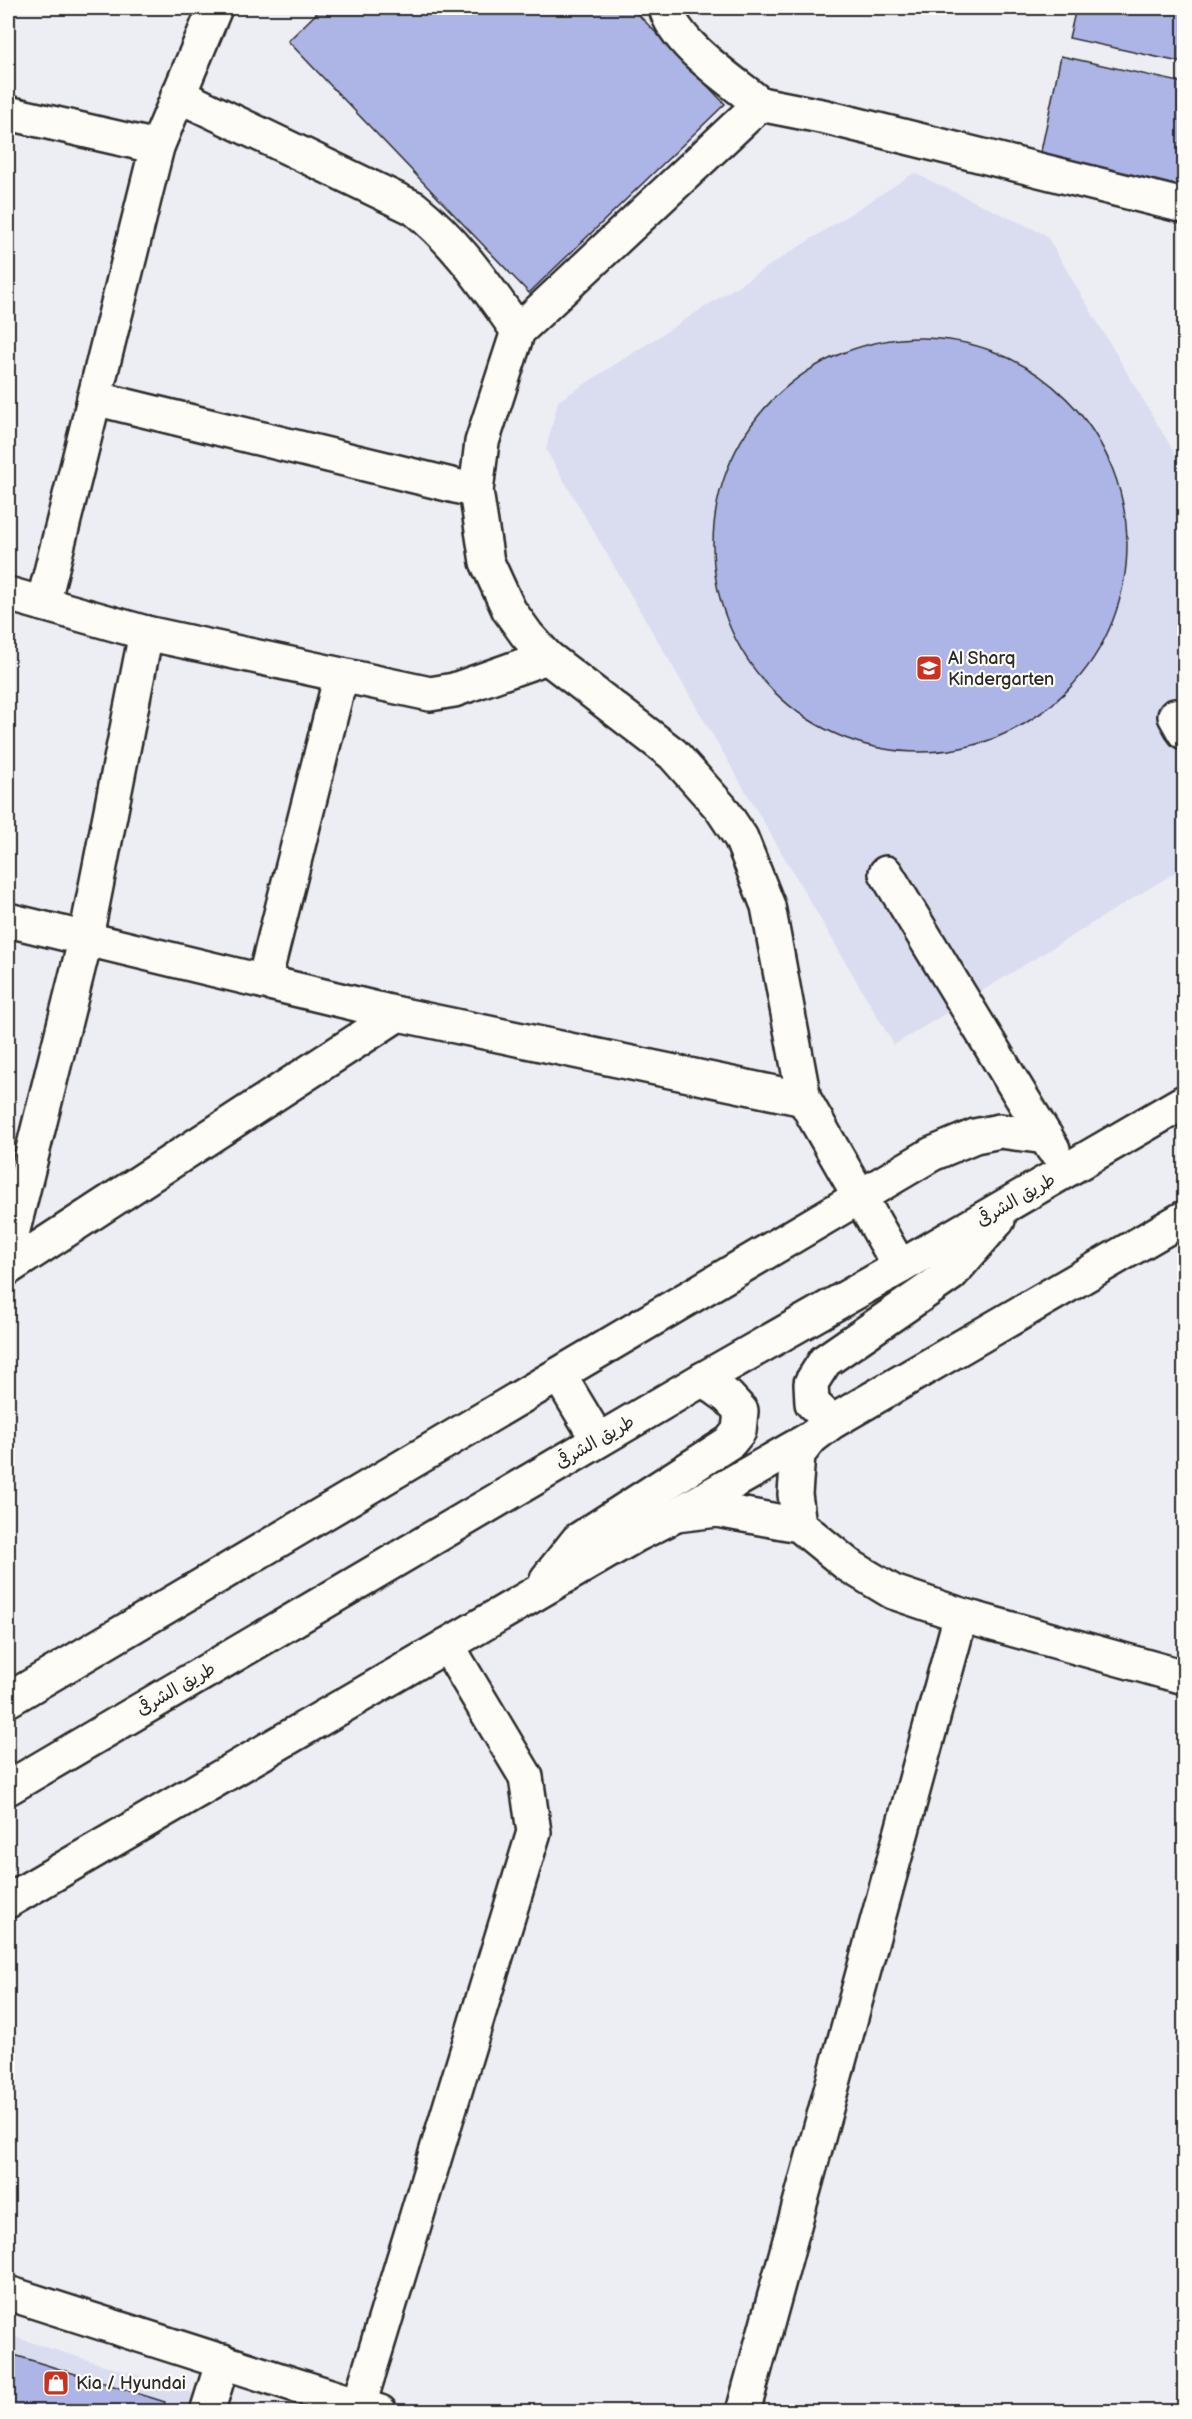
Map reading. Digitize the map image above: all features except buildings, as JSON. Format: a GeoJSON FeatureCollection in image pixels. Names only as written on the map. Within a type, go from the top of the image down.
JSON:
{"type":"FeatureCollection","features":[{"type":"Feature","properties":{"kind":"street"},"geometry":{"type":"LineString","coordinates":[[43,604],[157,147],[215,8]]}},
{"type":"Feature","properties":{"kind":"street"},"geometry":{"type":"LineString","coordinates":[[666,8],[672,24],[682,38],[760,104],[826,117],[1185,206]]}},
{"type":"Feature","properties":{"kind":"street"},"geometry":{"type":"LineString","coordinates":[[178,95],[414,208],[456,246],[518,331]]}},
{"type":"Feature","properties":{"kind":"street"},"geometry":{"type":"LineString","coordinates":[[760,104],[518,331],[482,442],[476,490],[487,562],[509,610],[527,636],[547,657],[673,754],[721,808],[741,838],[768,906],[804,1099],[900,1267]]}},
{"type":"Feature","properties":{"kind":"street"},"geometry":{"type":"LineString","coordinates":[[8,113],[157,147]]}},
{"type":"Feature","properties":{"kind":"street"},"geometry":{"type":"LineString","coordinates":[[94,398],[476,490]]}},
{"type":"Feature","properties":{"kind":"street"},"geometry":{"type":"LineString","coordinates":[[8,594],[146,633],[430,694],[454,690],[547,657]]}},
{"type":"Feature","properties":{"kind":"street"},"geometry":{"type":"LineString","coordinates":[[8,1250],[86,937],[146,633]]}},
{"type":"Feature","properties":{"kind":"street"},"geometry":{"type":"LineString","coordinates":[[264,981],[341,675]]}},
{"type":"Feature","properties":{"kind":"street"},"geometry":{"type":"LineString","coordinates":[[886,873],[1066,1171]]}},
{"type":"Feature","properties":{"kind":"street"},"geometry":{"type":"LineString","coordinates":[[8,920],[398,1014],[804,1099]]}},
{"type":"Feature","properties":{"kind":"street"},"geometry":{"type":"LineString","coordinates":[[8,1268],[398,1014]]}},
{"type":"Feature","properties":{"kind":"street","name":"طريق الشرقى"},"geometry":{"type":"LineString","coordinates":[[8,1788],[598,1440],[1185,1102]]}},
{"type":"Feature","properties":{"kind":"street"},"geometry":{"type":"LineString","coordinates":[[8,1701],[932,1154],[975,1136],[1000,1131],[1046,1137]]}},
{"type":"Feature","properties":{"kind":"street"},"geometry":{"type":"LineString","coordinates":[[821,1430],[812,1403],[811,1383],[825,1361],[951,1274],[1015,1200]]}},
{"type":"Feature","properties":{"kind":"street"},"geometry":{"type":"LineString","coordinates":[[8,1902],[1185,1218]]}},
{"type":"Feature","properties":{"kind":"street"},"geometry":{"type":"LineString","coordinates":[[559,1375],[598,1440]]}},
{"type":"Feature","properties":{"kind":"street"},"geometry":{"type":"LineString","coordinates":[[535,1594],[578,1540],[730,1442],[739,1431],[741,1411],[728,1397],[703,1379]]}},
{"type":"Feature","properties":{"kind":"street"},"geometry":{"type":"LineString","coordinates":[[799,1525],[795,1494],[798,1454],[821,1430]]}},
{"type":"Feature","properties":{"kind":"street"},"geometry":{"type":"LineString","coordinates":[[676,1515],[717,1510],[799,1525],[848,1565],[893,1592],[961,1615],[1185,1677]]}},
{"type":"Feature","properties":{"kind":"street"},"geometry":{"type":"LineString","coordinates":[[743,2412],[961,1615]]}},
{"type":"Feature","properties":{"kind":"street"},"geometry":{"type":"LineString","coordinates":[[8,2293],[369,2408],[534,1832],[526,1777],[447,1645]]}},
{"type":"Feature","properties":{"kind":"street"},"geometry":{"type":"LineString","coordinates":[[207,2412],[223,2361]]}},
{"type":"Feature","properties":{"kind":"shaded area","name":"Al Sharq Kindergarten"},"geometry":{"type":"Polygon","coordinates":[[[914,173],[1046,235],[1184,469],[1184,867],[894,1045],[546,450],[558,401],[914,173]]]}},
{"type":"Feature","properties":{"kind":"shaded area"},"geometry":{"type":"Polygon","coordinates":[[[8,2335],[251,2411],[8,2411],[8,2335]]]}},
{"type":"Feature","properties":{"kind":"place","name":"Al Sharq Kindergarten"},"geometry":{"type":"Point","coordinates":[929,668]}},
{"type":"Feature","properties":{"kind":"place","name":"Kia / Hyundai"},"geometry":{"type":"Point","coordinates":[56,2383]}}]}
